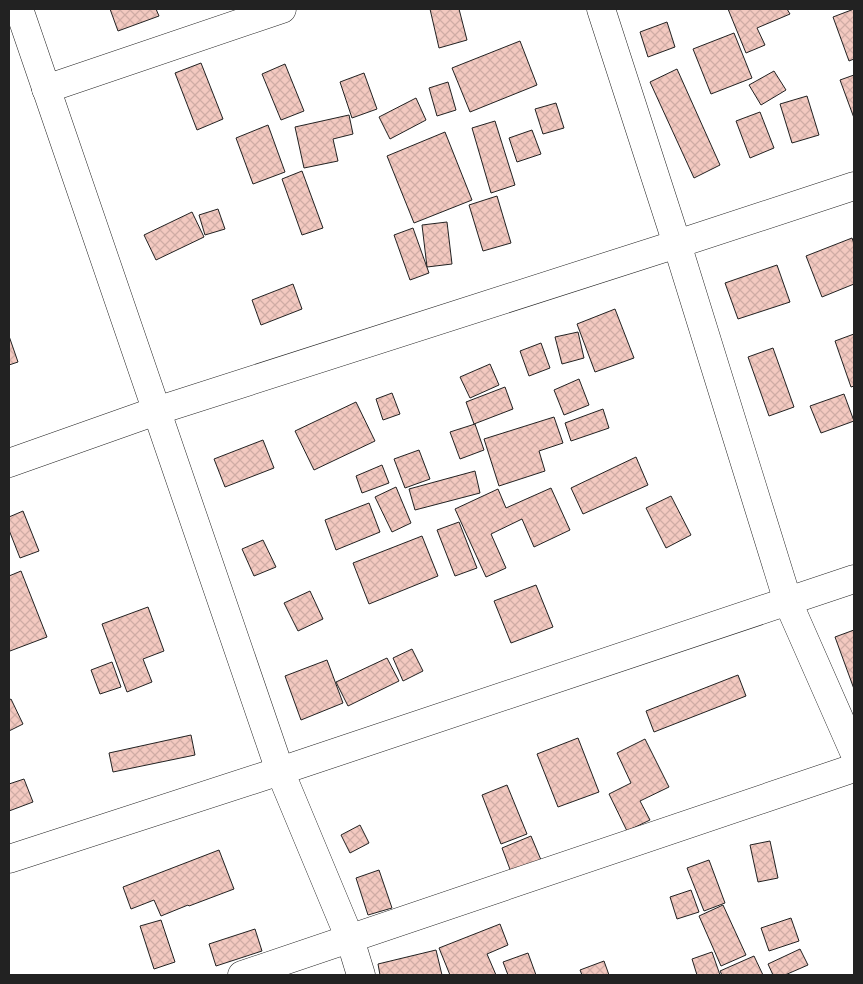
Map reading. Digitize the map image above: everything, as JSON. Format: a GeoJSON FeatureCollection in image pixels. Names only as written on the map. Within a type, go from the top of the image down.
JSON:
{"type":"FeatureCollection","features":[{"type":"Feature","properties":{"kind":"street"},"geometry":{"type":"LineString","coordinates":[[19,9],[280,771],[350,939],[361,975]]}},
{"type":"Feature","properties":{"kind":"street"},"geometry":{"type":"LineString","coordinates":[[46,89],[282,9]]}},
{"type":"Feature","properties":{"kind":"street"},"geometry":{"type":"LineString","coordinates":[[601,9],[677,244],[788,602],[854,752]]}},
{"type":"Feature","properties":{"kind":"street"},"geometry":{"type":"LineString","coordinates":[[9,463],[156,411],[854,186]]}},
{"type":"Feature","properties":{"kind":"street"},"geometry":{"type":"LineString","coordinates":[[9,859],[280,771],[854,579]]}},
{"type":"Feature","properties":{"kind":"street"},"geometry":{"type":"LineString","coordinates":[[242,975],[854,768]]}},
{"type":"Feature","properties":{"kind":"building"},"geometry":{"type":"Polygon","coordinates":[[[110,9],[156,9],[159,16],[118,31],[110,9]]]}},
{"type":"Feature","properties":{"kind":"building"},"geometry":{"type":"Polygon","coordinates":[[[430,9],[459,9],[467,40],[439,48],[430,9]]]}},
{"type":"Feature","properties":{"kind":"building"},"geometry":{"type":"Polygon","coordinates":[[[728,9],[787,9],[790,14],[757,28],[765,45],[746,53],[728,9]]]}},
{"type":"Feature","properties":{"kind":"building"},"geometry":{"type":"Polygon","coordinates":[[[854,9],[854,59],[849,61],[833,17],[854,9]]]}},
{"type":"Feature","properties":{"kind":"building"},"geometry":{"type":"Polygon","coordinates":[[[667,22],[675,47],[648,57],[640,32],[667,22]]]}},
{"type":"Feature","properties":{"kind":"building"},"geometry":{"type":"Polygon","coordinates":[[[734,33],[752,78],[711,94],[693,49],[734,33]]]}},
{"type":"Feature","properties":{"kind":"building"},"geometry":{"type":"Polygon","coordinates":[[[520,41],[537,85],[470,112],[452,68],[520,41]]]}},
{"type":"Feature","properties":{"kind":"building"},"geometry":{"type":"Polygon","coordinates":[[[201,63],[223,119],[197,130],[175,73],[201,63]]]}},
{"type":"Feature","properties":{"kind":"building"},"geometry":{"type":"Polygon","coordinates":[[[285,64],[304,111],[281,120],[262,74],[285,64]]]}},
{"type":"Feature","properties":{"kind":"building"},"geometry":{"type":"Polygon","coordinates":[[[677,69],[720,165],[694,178],[650,82],[677,69]]]}},
{"type":"Feature","properties":{"kind":"building"},"geometry":{"type":"Polygon","coordinates":[[[774,71],[786,90],[761,105],[749,85],[774,71]]]}},
{"type":"Feature","properties":{"kind":"building"},"geometry":{"type":"Polygon","coordinates":[[[364,73],[377,109],[352,118],[340,82],[364,73]]]}},
{"type":"Feature","properties":{"kind":"building"},"geometry":{"type":"Polygon","coordinates":[[[854,75],[854,118],[840,80],[854,75]]]}},
{"type":"Feature","properties":{"kind":"building"},"geometry":{"type":"Polygon","coordinates":[[[448,82],[456,110],[437,116],[429,88],[448,82]]]}},
{"type":"Feature","properties":{"kind":"building"},"geometry":{"type":"Polygon","coordinates":[[[807,96],[819,135],[792,143],[780,104],[807,96]]]}},
{"type":"Feature","properties":{"kind":"building"},"geometry":{"type":"Polygon","coordinates":[[[416,98],[426,120],[390,139],[379,117],[416,98]]]}},
{"type":"Feature","properties":{"kind":"building"},"geometry":{"type":"Polygon","coordinates":[[[556,103],[564,128],[543,134],[535,109],[556,103]]]}},
{"type":"Feature","properties":{"kind":"building"},"geometry":{"type":"Polygon","coordinates":[[[760,112],[774,148],[750,158],[736,121],[760,112]]]}},
{"type":"Feature","properties":{"kind":"building"},"geometry":{"type":"Polygon","coordinates":[[[349,115],[353,134],[333,139],[338,161],[304,168],[295,127],[349,115]]]}},
{"type":"Feature","properties":{"kind":"building"},"geometry":{"type":"Polygon","coordinates":[[[495,121],[515,185],[491,193],[472,128],[495,121]]]}},
{"type":"Feature","properties":{"kind":"building"},"geometry":{"type":"Polygon","coordinates":[[[268,125],[285,172],[253,184],[236,138],[268,125]]]}},
{"type":"Feature","properties":{"kind":"building"},"geometry":{"type":"Polygon","coordinates":[[[532,130],[541,154],[517,162],[509,138],[532,130]]]}},
{"type":"Feature","properties":{"kind":"building"},"geometry":{"type":"Polygon","coordinates":[[[445,132],[472,200],[414,223],[387,156],[445,132]]]}},
{"type":"Feature","properties":{"kind":"building"},"geometry":{"type":"Polygon","coordinates":[[[302,171],[323,228],[302,235],[282,179],[302,171]]]}},
{"type":"Feature","properties":{"kind":"building"},"geometry":{"type":"Polygon","coordinates":[[[497,196],[511,243],[483,251],[469,205],[497,196]]]}},
{"type":"Feature","properties":{"kind":"building"},"geometry":{"type":"Polygon","coordinates":[[[218,209],[225,229],[205,235],[199,215],[218,209]]]}},
{"type":"Feature","properties":{"kind":"building"},"geometry":{"type":"Polygon","coordinates":[[[192,212],[204,237],[156,260],[144,235],[192,212]]]}},
{"type":"Feature","properties":{"kind":"building"},"geometry":{"type":"Polygon","coordinates":[[[447,222],[452,264],[427,267],[422,225],[447,222]]]}},
{"type":"Feature","properties":{"kind":"building"},"geometry":{"type":"Polygon","coordinates":[[[413,228],[429,273],[410,280],[394,235],[413,228]]]}},
{"type":"Feature","properties":{"kind":"building"},"geometry":{"type":"Polygon","coordinates":[[[852,238],[854,244],[854,284],[822,297],[806,256],[852,238]]]}},
{"type":"Feature","properties":{"kind":"building"},"geometry":{"type":"Polygon","coordinates":[[[777,265],[790,302],[738,319],[725,283],[777,265]]]}},
{"type":"Feature","properties":{"kind":"building"},"geometry":{"type":"Polygon","coordinates":[[[293,284],[302,309],[261,325],[252,300],[293,284]]]}},
{"type":"Feature","properties":{"kind":"building"},"geometry":{"type":"Polygon","coordinates":[[[615,309],[634,358],[595,372],[577,324],[615,309]]]}},
{"type":"Feature","properties":{"kind":"building"},"geometry":{"type":"Polygon","coordinates":[[[578,332],[584,358],[562,364],[555,337],[578,332]]]}},
{"type":"Feature","properties":{"kind":"building"},"geometry":{"type":"Polygon","coordinates":[[[854,334],[854,386],[851,387],[835,341],[854,334]]]}},
{"type":"Feature","properties":{"kind":"building"},"geometry":{"type":"Polygon","coordinates":[[[9,336],[18,362],[9,365],[9,336]]]}},
{"type":"Feature","properties":{"kind":"building"},"geometry":{"type":"Polygon","coordinates":[[[541,343],[550,368],[529,376],[520,351],[541,343]]]}},
{"type":"Feature","properties":{"kind":"building"},"geometry":{"type":"Polygon","coordinates":[[[773,348],[794,407],[769,416],[748,357],[773,348]]]}},
{"type":"Feature","properties":{"kind":"building"},"geometry":{"type":"Polygon","coordinates":[[[490,364],[499,385],[470,398],[460,377],[490,364]]]}},
{"type":"Feature","properties":{"kind":"building"},"geometry":{"type":"Polygon","coordinates":[[[579,379],[589,405],[564,415],[554,390],[579,379]]]}},
{"type":"Feature","properties":{"kind":"building"},"geometry":{"type":"Polygon","coordinates":[[[505,387],[513,409],[474,424],[466,402],[505,387]]]}},
{"type":"Feature","properties":{"kind":"building"},"geometry":{"type":"Polygon","coordinates":[[[392,393],[400,414],[383,420],[376,399],[392,393]]]}},
{"type":"Feature","properties":{"kind":"building"},"geometry":{"type":"Polygon","coordinates":[[[844,394],[854,421],[821,433],[810,406],[844,394]]]}},
{"type":"Feature","properties":{"kind":"building"},"geometry":{"type":"Polygon","coordinates":[[[356,402],[375,441],[314,470],[295,431],[356,402]]]}},
{"type":"Feature","properties":{"kind":"building"},"geometry":{"type":"Polygon","coordinates":[[[603,409],[609,428],[571,441],[565,423],[603,409]]]}},
{"type":"Feature","properties":{"kind":"building"},"geometry":{"type":"Polygon","coordinates":[[[554,417],[563,443],[539,451],[545,471],[499,486],[484,439],[554,417]]]}},
{"type":"Feature","properties":{"kind":"building"},"geometry":{"type":"Polygon","coordinates":[[[475,424],[484,450],[460,459],[450,432],[475,424]]]}},
{"type":"Feature","properties":{"kind":"building"},"geometry":{"type":"Polygon","coordinates":[[[263,440],[274,468],[225,487],[214,459],[263,440]]]}},
{"type":"Feature","properties":{"kind":"building"},"geometry":{"type":"Polygon","coordinates":[[[419,450],[430,479],[405,488],[394,459],[419,450]]]}},
{"type":"Feature","properties":{"kind":"building"},"geometry":{"type":"Polygon","coordinates":[[[636,457],[648,485],[583,514],[571,488],[636,457]]]}},
{"type":"Feature","properties":{"kind":"building"},"geometry":{"type":"Polygon","coordinates":[[[382,465],[389,483],[362,493],[356,476],[382,465]]]}},
{"type":"Feature","properties":{"kind":"building"},"geometry":{"type":"Polygon","coordinates":[[[475,471],[480,493],[415,510],[409,489],[475,471]]]}},
{"type":"Feature","properties":{"kind":"building"},"geometry":{"type":"Polygon","coordinates":[[[396,487],[411,523],[392,532],[375,497],[396,487]]]}},
{"type":"Feature","properties":{"kind":"building"},"geometry":{"type":"Polygon","coordinates":[[[551,488],[570,530],[534,547],[522,519],[491,534],[506,568],[486,577],[455,509],[498,489],[506,508],[551,488]]]}},
{"type":"Feature","properties":{"kind":"building"},"geometry":{"type":"Polygon","coordinates":[[[671,496],[691,535],[666,548],[646,508],[671,496]]]}},
{"type":"Feature","properties":{"kind":"building"},"geometry":{"type":"Polygon","coordinates":[[[369,503],[380,532],[336,550],[325,520],[369,503]]]}},
{"type":"Feature","properties":{"kind":"building"},"geometry":{"type":"Polygon","coordinates":[[[23,511],[39,551],[20,558],[9,530],[9,517],[23,511]]]}},
{"type":"Feature","properties":{"kind":"building"},"geometry":{"type":"Polygon","coordinates":[[[459,522],[477,568],[455,576],[437,530],[459,522]]]}},
{"type":"Feature","properties":{"kind":"building"},"geometry":{"type":"Polygon","coordinates":[[[422,536],[438,576],[369,604],[353,563],[422,536]]]}},
{"type":"Feature","properties":{"kind":"building"},"geometry":{"type":"Polygon","coordinates":[[[263,540],[276,567],[254,576],[242,549],[263,540]]]}},
{"type":"Feature","properties":{"kind":"building"},"geometry":{"type":"Polygon","coordinates":[[[21,571],[47,637],[10,651],[9,576],[21,571]]]}},
{"type":"Feature","properties":{"kind":"building"},"geometry":{"type":"Polygon","coordinates":[[[536,585],[553,627],[511,643],[494,601],[536,585]]]}},
{"type":"Feature","properties":{"kind":"building"},"geometry":{"type":"Polygon","coordinates":[[[310,591],[323,619],[298,631],[284,603],[310,591]]]}},
{"type":"Feature","properties":{"kind":"building"},"geometry":{"type":"Polygon","coordinates":[[[148,607],[164,651],[143,659],[152,682],[127,692],[102,624],[148,607]]]}},
{"type":"Feature","properties":{"kind":"building"},"geometry":{"type":"Polygon","coordinates":[[[854,630],[854,689],[835,637],[854,630]]]}},
{"type":"Feature","properties":{"kind":"building"},"geometry":{"type":"Polygon","coordinates":[[[412,649],[423,671],[403,681],[393,658],[412,649]]]}},
{"type":"Feature","properties":{"kind":"building"},"geometry":{"type":"Polygon","coordinates":[[[387,658],[399,681],[348,706],[336,682],[387,658]]]}},
{"type":"Feature","properties":{"kind":"building"},"geometry":{"type":"Polygon","coordinates":[[[327,660],[343,703],[301,720],[285,676],[327,660]]]}},
{"type":"Feature","properties":{"kind":"building"},"geometry":{"type":"Polygon","coordinates":[[[112,662],[121,687],[100,694],[91,670],[112,662]]]}},
{"type":"Feature","properties":{"kind":"building"},"geometry":{"type":"Polygon","coordinates":[[[738,675],[746,696],[654,732],[646,711],[738,675]]]}},
{"type":"Feature","properties":{"kind":"building"},"geometry":{"type":"Polygon","coordinates":[[[11,699],[23,724],[9,731],[9,700],[11,699]]]}},
{"type":"Feature","properties":{"kind":"building"},"geometry":{"type":"Polygon","coordinates":[[[191,735],[195,755],[113,772],[109,753],[191,735]]]}},
{"type":"Feature","properties":{"kind":"building"},"geometry":{"type":"Polygon","coordinates":[[[578,738],[599,792],[558,807],[537,754],[578,738]]]}},
{"type":"Feature","properties":{"kind":"building"},"geometry":{"type":"Polygon","coordinates":[[[645,739],[669,787],[640,801],[650,820],[627,831],[609,794],[631,783],[617,753],[645,739]]]}},
{"type":"Feature","properties":{"kind":"building"},"geometry":{"type":"Polygon","coordinates":[[[24,779],[33,802],[9,811],[9,784],[24,779]]]}},
{"type":"Feature","properties":{"kind":"building"},"geometry":{"type":"Polygon","coordinates":[[[507,785],[527,834],[501,844],[482,795],[507,785]]]}},
{"type":"Feature","properties":{"kind":"building"},"geometry":{"type":"Polygon","coordinates":[[[360,825],[369,843],[350,853],[341,835],[360,825]]]}},
{"type":"Feature","properties":{"kind":"building"},"geometry":{"type":"Polygon","coordinates":[[[531,836],[541,860],[511,872],[502,848],[531,836]]]}},
{"type":"Feature","properties":{"kind":"building"},"geometry":{"type":"Polygon","coordinates":[[[770,841],[778,878],[758,882],[750,845],[770,841]]]}},
{"type":"Feature","properties":{"kind":"building"},"geometry":{"type":"Polygon","coordinates":[[[219,850],[234,889],[161,916],[154,900],[131,909],[123,887],[219,850]]]}},
{"type":"Feature","properties":{"kind":"building"},"geometry":{"type":"Polygon","coordinates":[[[709,860],[725,903],[704,911],[687,868],[709,860]]]}},
{"type":"Feature","properties":{"kind":"building"},"geometry":{"type":"Polygon","coordinates":[[[379,870],[392,908],[368,915],[356,878],[379,870]]]}},
{"type":"Feature","properties":{"kind":"building"},"geometry":{"type":"Polygon","coordinates":[[[691,890],[699,912],[677,919],[670,897],[691,890]]]}},
{"type":"Feature","properties":{"kind":"building"},"geometry":{"type":"Polygon","coordinates":[[[723,905],[746,955],[721,966],[699,916],[723,905]]]}},
{"type":"Feature","properties":{"kind":"building"},"geometry":{"type":"Polygon","coordinates":[[[791,918],[799,941],[769,951],[761,928],[791,918]]]}},
{"type":"Feature","properties":{"kind":"building"},"geometry":{"type":"Polygon","coordinates":[[[161,920],[175,962],[154,969],[140,926],[161,920]]]}},
{"type":"Feature","properties":{"kind":"building"},"geometry":{"type":"Polygon","coordinates":[[[500,924],[508,945],[487,954],[496,975],[450,975],[439,948],[500,924]]]}},
{"type":"Feature","properties":{"kind":"building"},"geometry":{"type":"Polygon","coordinates":[[[255,929],[262,951],[216,966],[209,944],[255,929]]]}},
{"type":"Feature","properties":{"kind":"building"},"geometry":{"type":"Polygon","coordinates":[[[800,949],[808,965],[785,975],[773,975],[768,964],[800,949]]]}},
{"type":"Feature","properties":{"kind":"building"},"geometry":{"type":"Polygon","coordinates":[[[436,950],[442,975],[380,975],[378,964],[436,950]]]}},
{"type":"Feature","properties":{"kind":"building"},"geometry":{"type":"Polygon","coordinates":[[[712,952],[720,975],[697,975],[692,959],[712,952]]]}},
{"type":"Feature","properties":{"kind":"building"},"geometry":{"type":"Polygon","coordinates":[[[528,953],[536,975],[508,975],[503,962],[528,953]]]}},
{"type":"Feature","properties":{"kind":"building"},"geometry":{"type":"Polygon","coordinates":[[[754,956],[763,975],[722,975],[720,971],[754,956]]]}},
{"type":"Feature","properties":{"kind":"building"},"geometry":{"type":"Polygon","coordinates":[[[604,961],[609,975],[582,975],[580,970],[604,961]]]}}]}
